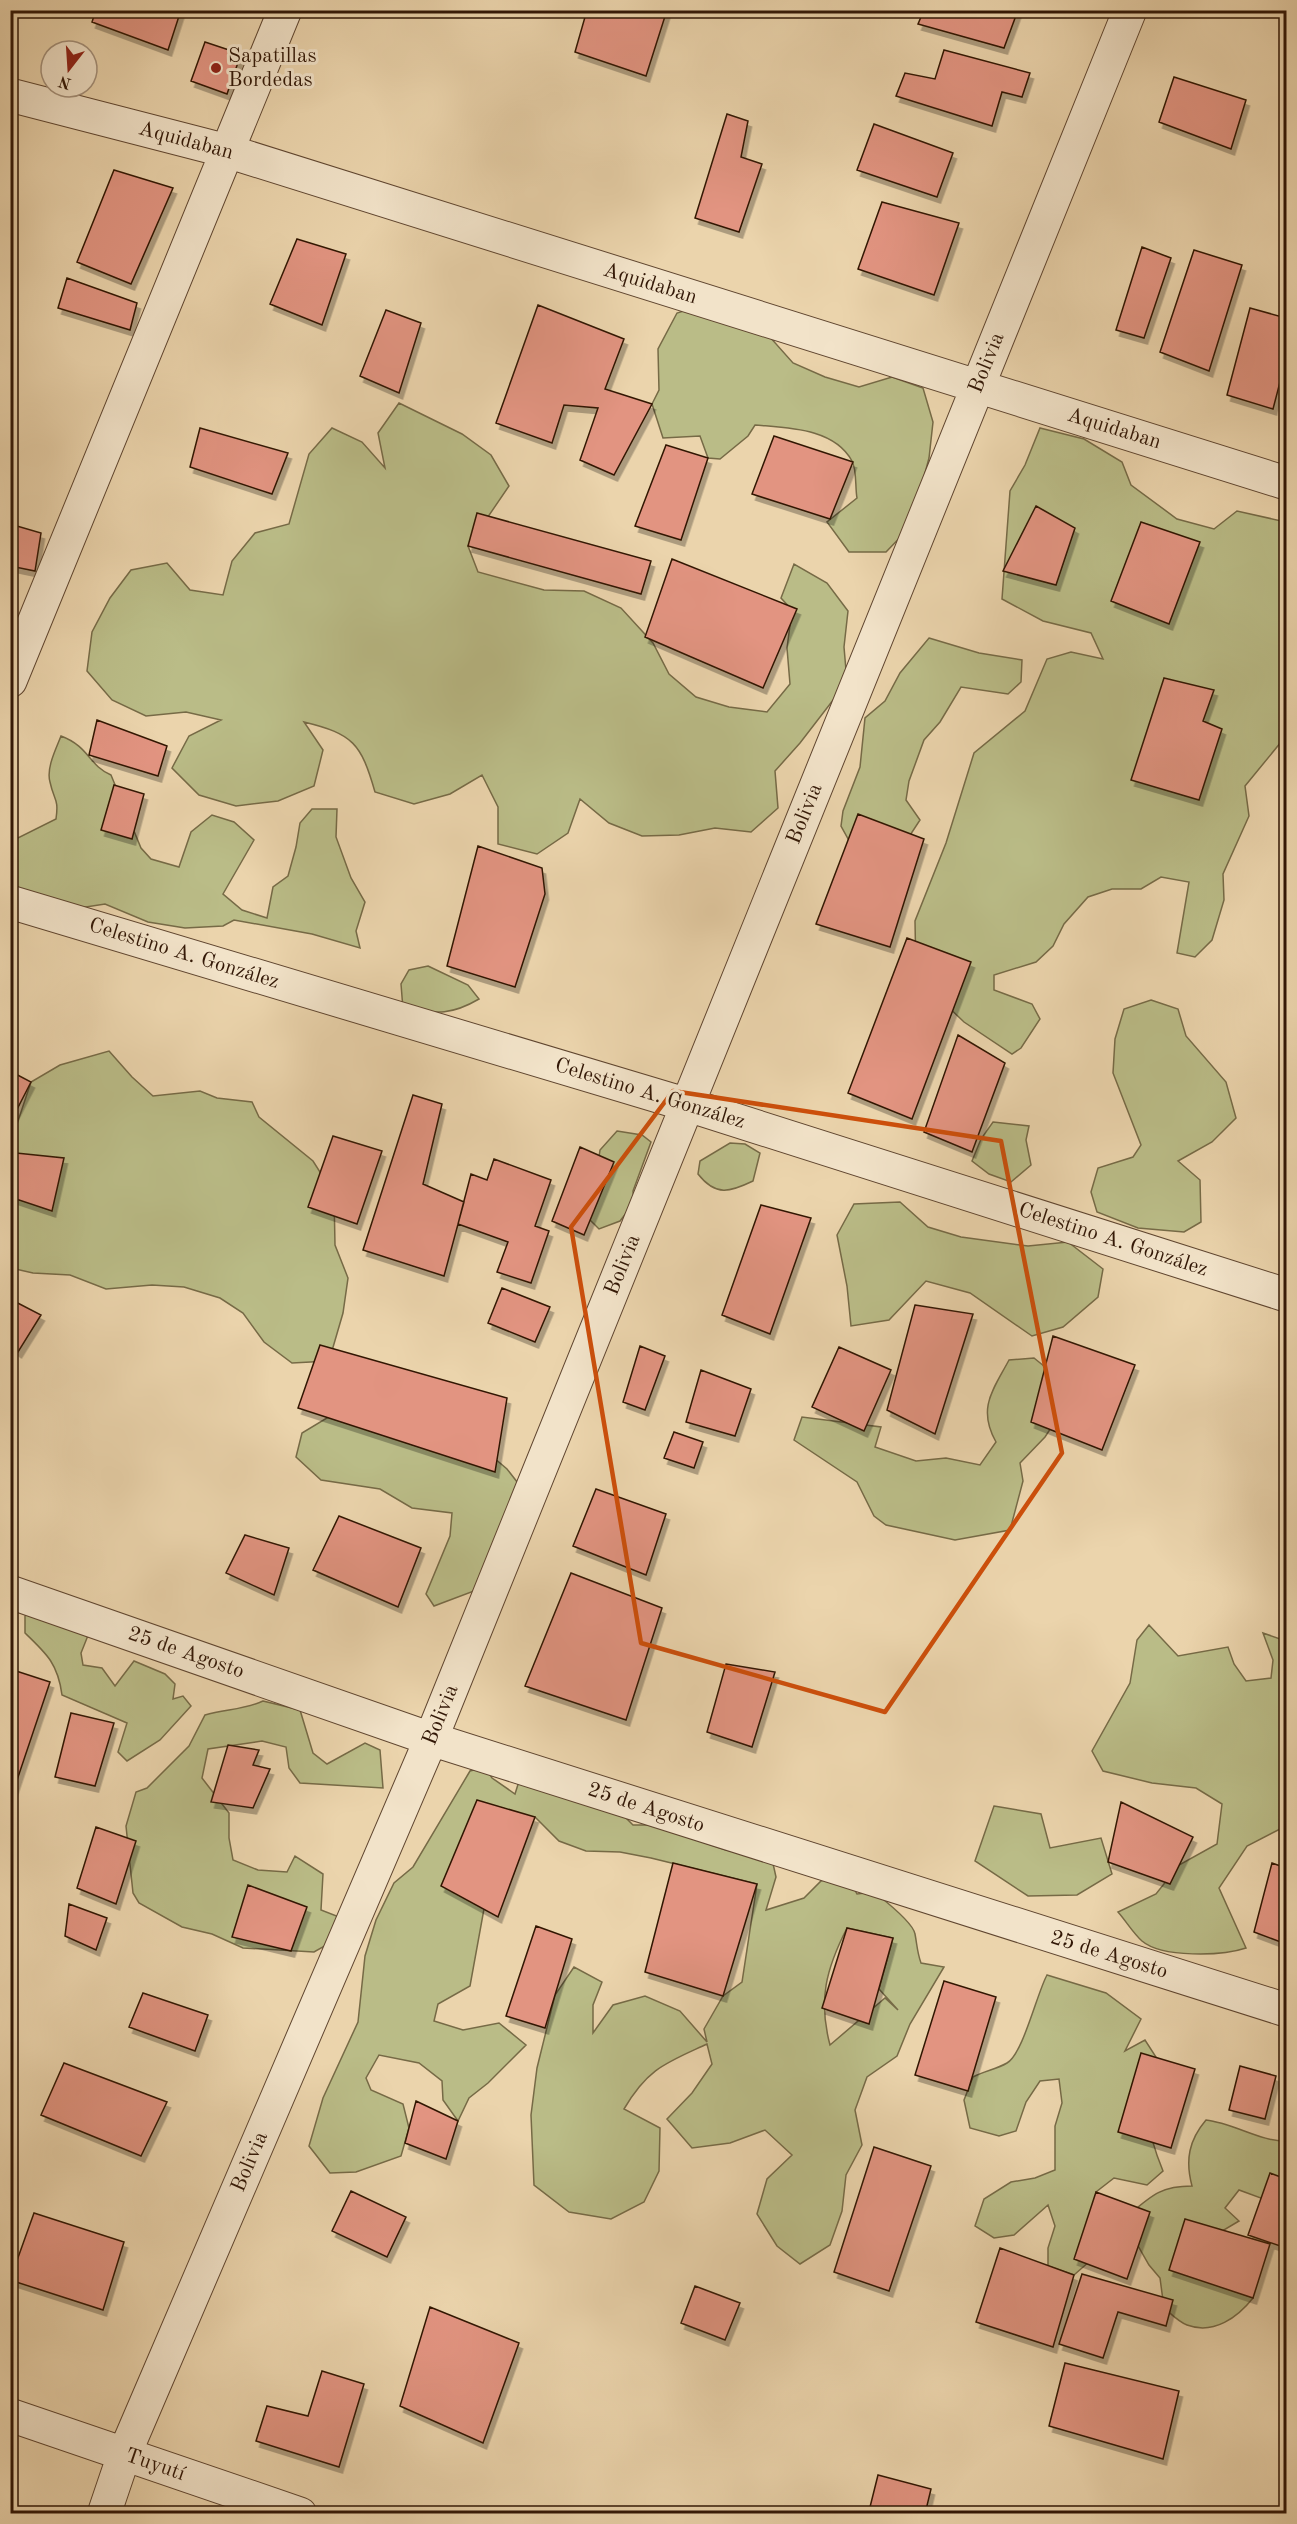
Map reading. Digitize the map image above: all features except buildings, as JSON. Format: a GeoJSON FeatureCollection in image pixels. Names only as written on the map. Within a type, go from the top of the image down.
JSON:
{"type":"FeatureCollection","features":[{"type":"Feature","properties":{"kind":"street"},"geometry":{"type":"LineString","coordinates":[[10,681],[285,10]]}},
{"type":"Feature","properties":{"kind":"street","name":"Bolivia"},"geometry":{"type":"LineString","coordinates":[[104,2514],[124,2455],[431,1739],[1130,10]]}},
{"type":"Feature","properties":{"kind":"street","name":"Aquidaban"},"geometry":{"type":"LineString","coordinates":[[10,94],[227,151],[1287,483]]}},
{"type":"Feature","properties":{"kind":"street","name":"Celestino A. González"},"geometry":{"type":"LineString","coordinates":[[10,902],[688,1105],[1287,1295]]}},
{"type":"Feature","properties":{"kind":"street","name":"25 de Agosto"},"geometry":{"type":"LineString","coordinates":[[10,1592],[431,1739],[1287,2010]]}},
{"type":"Feature","properties":{"kind":"street","name":"Tuyutí"},"geometry":{"type":"LineString","coordinates":[[10,2415],[300,2514]]}},
{"type":"Feature","properties":{"kind":"highlighted area"},"geometry":{"type":"Polygon","coordinates":[[[673,1091],[1001,1141],[1062,1453],[885,1712],[641,1643],[571,1227],[673,1091]]]}},
{"type":"Feature","properties":{"kind":"green space"},"geometry":{"type":"Polygon","coordinates":[[[709,303],[769,336],[793,363],[825,377],[859,387],[892,377],[923,388],[933,422],[929,458],[911,526],[886,552],[849,552],[827,522],[857,498],[854,465],[844,450],[834,442],[809,432],[755,425],[748,436],[720,459],[708,458],[700,436],[663,438],[652,404],[659,390],[658,349],[677,313],[709,303]]]}},
{"type":"Feature","properties":{"kind":"green space"},"geometry":{"type":"Polygon","coordinates":[[[399,403],[462,434],[491,455],[509,486],[468,546],[478,572],[544,590],[584,591],[621,608],[653,643],[669,674],[696,697],[729,707],[767,712],[790,684],[787,648],[792,610],[781,598],[794,564],[827,583],[848,611],[844,647],[847,682],[800,743],[775,771],[778,808],[751,832],[715,828],[679,835],[642,836],[609,823],[580,799],[568,833],[537,854],[498,844],[498,807],[482,775],[450,794],[414,804],[375,792],[365,762],[353,743],[334,731],[304,722],[323,750],[314,786],[278,801],[236,806],[199,795],[172,768],[189,736],[221,720],[186,712],[146,716],[112,700],[87,671],[92,632],[110,598],[131,570],[167,563],[190,590],[223,595],[232,561],[255,533],[289,524],[309,454],[332,428],[362,442],[385,468],[378,433],[399,403]]]}},
{"type":"Feature","properties":{"kind":"green space"},"geometry":{"type":"Polygon","coordinates":[[[1040,428],[1084,439],[1122,462],[1131,485],[1177,519],[1214,529],[1237,511],[1286,522],[1286,736],[1245,786],[1249,816],[1223,874],[1224,900],[1212,940],[1195,957],[1177,953],[1189,882],[1161,877],[1141,889],[1112,889],[1088,897],[1064,924],[1053,946],[1036,962],[994,975],[994,990],[1032,1004],[1040,1019],[1021,1048],[1012,1054],[964,1022],[916,976],[915,921],[946,843],[974,753],[1025,711],[1047,659],[1071,652],[1103,659],[1091,633],[1043,621],[1002,599],[1010,491],[1025,465],[1040,428]]]}},
{"type":"Feature","properties":{"kind":"green space"},"geometry":{"type":"Polygon","coordinates":[[[929,638],[979,653],[1022,660],[1021,682],[1008,694],[961,687],[940,722],[924,740],[909,781],[906,800],[920,820],[903,846],[852,846],[841,826],[843,811],[860,767],[865,718],[885,701],[900,673],[929,638]]]}},
{"type":"Feature","properties":{"kind":"green space"},"geometry":{"type":"Polygon","coordinates":[[[61,736],[78,745],[103,771],[111,775],[141,848],[151,859],[179,867],[191,832],[212,815],[234,822],[254,840],[223,894],[242,910],[267,918],[273,887],[288,876],[300,823],[312,809],[337,809],[336,837],[351,878],[365,902],[356,931],[360,948],[312,934],[234,920],[223,926],[185,928],[148,922],[105,904],[73,909],[11,888],[10,822],[16,839],[56,819],[56,803],[49,771],[61,736]]]}},
{"type":"Feature","properties":{"kind":"green space"},"geometry":{"type":"Polygon","coordinates":[[[428,966],[468,985],[479,999],[451,1011],[425,1012],[403,1009],[401,984],[409,970],[428,966]]]}},
{"type":"Feature","properties":{"kind":"green space"},"geometry":{"type":"Polygon","coordinates":[[[1151,1000],[1178,1009],[1186,1036],[1226,1082],[1236,1118],[1212,1142],[1178,1161],[1200,1180],[1201,1222],[1184,1232],[1138,1228],[1097,1212],[1091,1192],[1098,1168],[1133,1157],[1141,1145],[1113,1073],[1115,1039],[1124,1009],[1151,1000]]]}},
{"type":"Feature","properties":{"kind":"green space"},"geometry":{"type":"Polygon","coordinates":[[[109,1051],[153,1096],[200,1091],[217,1098],[252,1102],[259,1117],[313,1161],[334,1194],[335,1245],[348,1278],[343,1313],[329,1361],[292,1363],[264,1342],[243,1313],[220,1298],[184,1287],[152,1285],[106,1289],[70,1275],[33,1273],[11,1268],[11,1142],[31,1082],[60,1065],[109,1051]]]}},
{"type":"Feature","properties":{"kind":"green space"},"geometry":{"type":"Polygon","coordinates":[[[993,1122],[1029,1126],[1026,1140],[1031,1165],[1011,1182],[989,1174],[972,1161],[981,1139],[993,1122]]]}},
{"type":"Feature","properties":{"kind":"green space"},"geometry":{"type":"Polygon","coordinates":[[[617,1131],[642,1135],[651,1142],[633,1191],[634,1203],[620,1221],[599,1229],[590,1220],[600,1150],[617,1131]]]}},
{"type":"Feature","properties":{"kind":"green space"},"geometry":{"type":"Polygon","coordinates":[[[730,1143],[745,1144],[760,1153],[753,1181],[730,1190],[717,1189],[698,1174],[700,1161],[730,1143]]]}},
{"type":"Feature","properties":{"kind":"green space"},"geometry":{"type":"Polygon","coordinates":[[[900,1202],[928,1227],[961,1237],[1028,1246],[1068,1242],[1103,1269],[1098,1297],[1063,1327],[1032,1336],[970,1293],[926,1281],[889,1320],[851,1326],[847,1286],[837,1235],[854,1204],[900,1202]]]}},
{"type":"Feature","properties":{"kind":"green space"},"geometry":{"type":"Polygon","coordinates":[[[1034,1358],[1061,1380],[1064,1408],[1045,1437],[1020,1463],[1023,1481],[1010,1530],[955,1540],[886,1525],[874,1516],[857,1482],[794,1440],[802,1417],[881,1427],[875,1447],[916,1461],[946,1458],[980,1465],[996,1442],[988,1419],[989,1400],[993,1390],[1009,1360],[1034,1358]]]}},
{"type":"Feature","properties":{"kind":"green space"},"geometry":{"type":"Polygon","coordinates":[[[340,1410],[481,1447],[507,1469],[521,1487],[482,1588],[434,1606],[426,1594],[450,1536],[452,1513],[412,1508],[380,1489],[321,1480],[296,1457],[302,1433],[340,1410]]]}},
{"type":"Feature","properties":{"kind":"green space"},"geometry":{"type":"Polygon","coordinates":[[[34,1607],[89,1633],[81,1653],[83,1665],[102,1668],[115,1686],[134,1661],[165,1674],[175,1684],[173,1699],[183,1696],[191,1706],[160,1740],[127,1761],[118,1752],[127,1723],[62,1695],[58,1675],[50,1660],[25,1633],[25,1616],[34,1607]]]}},
{"type":"Feature","properties":{"kind":"green space"},"geometry":{"type":"Polygon","coordinates":[[[1149,1625],[1178,1656],[1228,1647],[1234,1664],[1246,1681],[1271,1678],[1273,1660],[1263,1633],[1286,1641],[1286,1826],[1247,1846],[1219,1888],[1246,1948],[1222,1953],[1192,1954],[1151,1947],[1142,1941],[1118,1912],[1156,1894],[1179,1865],[1217,1844],[1222,1804],[1196,1788],[1152,1783],[1103,1771],[1092,1751],[1130,1683],[1137,1640],[1149,1625]]]}},
{"type":"Feature","properties":{"kind":"green space"},"geometry":{"type":"Polygon","coordinates":[[[263,1701],[300,1710],[313,1753],[327,1764],[365,1743],[380,1750],[383,1788],[300,1783],[289,1768],[286,1747],[262,1741],[208,1749],[202,1778],[229,1813],[229,1838],[233,1860],[258,1870],[287,1872],[295,1856],[323,1874],[321,1910],[352,1922],[339,1938],[314,1952],[243,1948],[212,1934],[182,1927],[139,1903],[133,1893],[126,1826],[136,1792],[147,1788],[189,1746],[205,1715],[263,1701]]]}},
{"type":"Feature","properties":{"kind":"green space"},"geometry":{"type":"Polygon","coordinates":[[[485,1767],[492,1778],[515,1794],[520,1778],[620,1812],[633,1825],[653,1825],[726,1850],[772,1859],[776,1877],[766,1910],[804,1898],[821,1881],[845,1872],[857,1894],[874,1892],[909,1924],[915,1934],[921,1963],[944,1967],[910,2024],[897,2056],[867,2077],[855,2110],[862,2145],[846,2175],[842,2211],[830,2245],[800,2264],[777,2246],[757,2214],[767,2179],[792,2155],[765,2130],[730,2143],[692,2148],[667,2119],[692,2093],[712,2064],[707,2044],[680,2056],[650,2075],[624,2109],[660,2128],[659,2171],[644,2202],[611,2219],[569,2212],[534,2185],[531,2115],[537,2068],[555,1995],[574,1967],[602,1982],[593,2005],[593,2033],[613,2005],[645,1996],[680,2011],[707,2042],[704,2029],[723,1996],[742,1982],[757,1884],[620,1852],[586,1851],[559,1841],[535,1817],[483,1821],[486,1898],[470,1986],[438,2004],[434,2021],[463,2030],[499,2023],[526,2045],[488,2083],[469,2098],[458,2121],[443,2100],[442,2081],[419,2063],[379,2055],[366,2078],[371,2090],[403,2104],[409,2128],[401,2156],[356,2172],[330,2173],[309,2146],[323,2098],[358,2022],[365,1956],[376,1920],[394,1883],[413,1867],[470,1771],[485,1767]],[[847,1928],[834,1957],[826,1985],[826,2029],[830,2045],[885,1998],[898,2010],[879,1989],[893,1938],[847,1928]]]}},
{"type":"Feature","properties":{"kind":"green space"},"geometry":{"type":"Polygon","coordinates":[[[994,1806],[1041,1814],[1050,1848],[1101,1838],[1112,1874],[1077,1895],[1028,1896],[975,1861],[994,1806]]]}},
{"type":"Feature","properties":{"kind":"green space"},"geometry":{"type":"Polygon","coordinates":[[[1047,1975],[1106,1993],[1141,2019],[1125,2051],[1145,2040],[1156,2057],[1148,2087],[1147,2115],[1163,2171],[1147,2185],[1114,2178],[1096,2192],[1103,2212],[1098,2254],[1074,2275],[1048,2266],[1048,2248],[1055,2226],[1048,2205],[1014,2235],[994,2238],[975,2226],[984,2199],[1011,2182],[1035,2178],[1055,2170],[1055,2126],[1062,2103],[1059,2079],[1040,2081],[1026,2102],[1016,2131],[999,2136],[970,2128],[964,2100],[973,2077],[1007,2063],[1019,2048],[1047,1975]]]}},
{"type":"Feature","properties":{"kind":"green space"},"geometry":{"type":"Polygon","coordinates":[[[1206,2120],[1267,2139],[1286,2141],[1286,2218],[1272,2217],[1261,2198],[1239,2190],[1225,2208],[1239,2221],[1222,2231],[1238,2276],[1253,2298],[1233,2318],[1207,2328],[1184,2324],[1164,2308],[1160,2278],[1149,2265],[1133,2237],[1131,2213],[1159,2192],[1192,2186],[1189,2168],[1190,2151],[1196,2135],[1206,2120]]]}},
{"type":"Feature","properties":{"kind":"place","name":"Sapatillas Bordedas"},"geometry":{"type":"Point","coordinates":[216,68]}}]}
